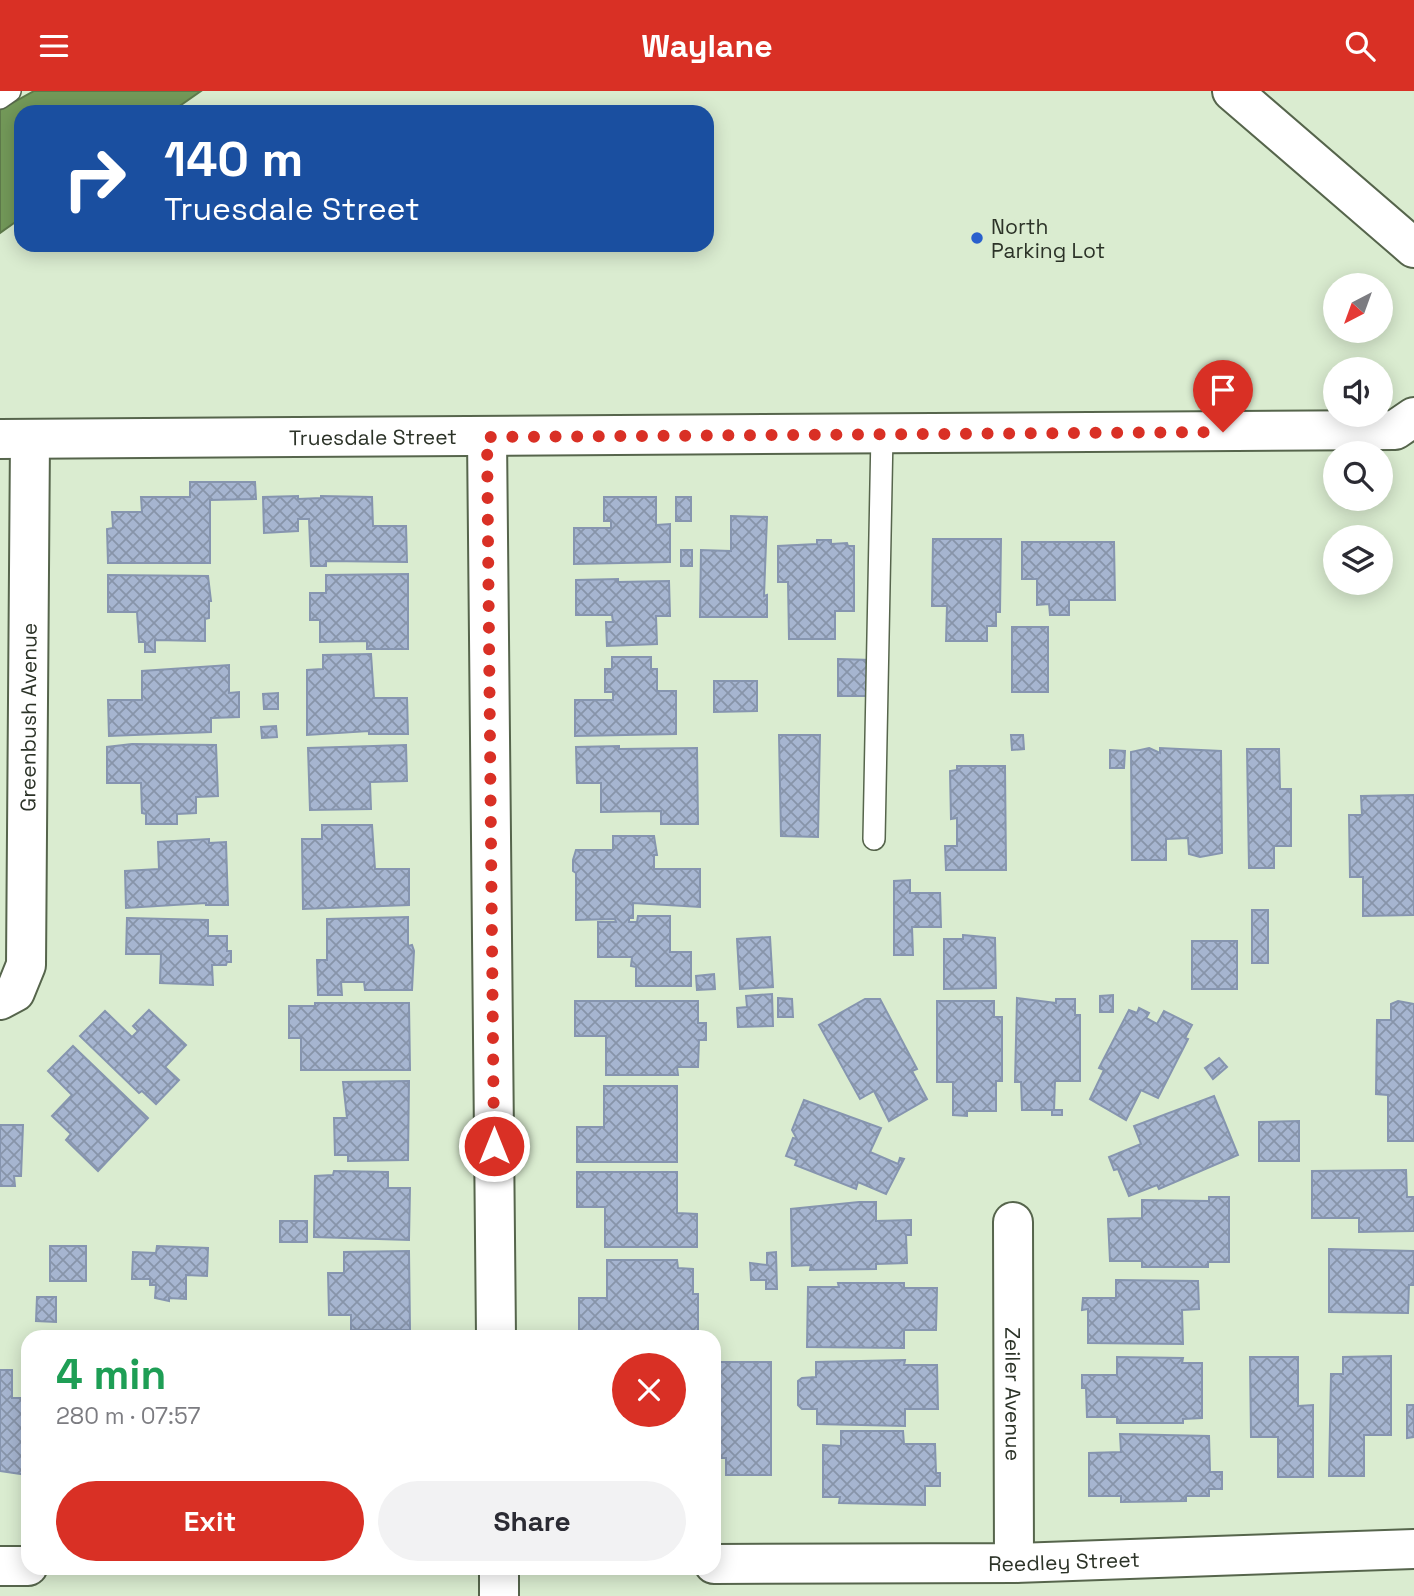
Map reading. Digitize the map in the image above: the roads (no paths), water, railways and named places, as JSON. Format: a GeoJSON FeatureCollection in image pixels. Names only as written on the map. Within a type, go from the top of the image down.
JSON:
{"type":"FeatureCollection","features":[{"type":"Feature","properties":{"kind":"street"},"geometry":{"type":"LineString","coordinates":[[1232,91],[1414,248]]}},
{"type":"Feature","properties":{"kind":"street","name":"Truesdale Street"},"geometry":{"type":"LineString","coordinates":[[15,439],[1408,428]]}},
{"type":"Feature","properties":{"kind":"street"},"geometry":{"type":"LineString","coordinates":[[487,437],[496,1330]]}},
{"type":"Feature","properties":{"kind":"street","name":"Greenbush Avenue"},"geometry":{"type":"LineString","coordinates":[[7,996],[26,965],[15,439]]}},
{"type":"Feature","properties":{"kind":"street","name":"Zeiler Avenue"},"geometry":{"type":"LineString","coordinates":[[1013,1222],[1014,1563]]}},
{"type":"Feature","properties":{"kind":"street","name":"Reedley Street"},"geometry":{"type":"LineString","coordinates":[[721,1564],[1014,1563],[1414,1549]]}},
{"type":"Feature","properties":{"kind":"street"},"geometry":{"type":"LineString","coordinates":[[0,1566],[21,1566]]}},
{"type":"Feature","properties":{"kind":"street"},"geometry":{"type":"LineString","coordinates":[[499,1575],[499,1596]]}},
{"type":"Feature","properties":{"kind":"lane"},"geometry":{"type":"LineString","coordinates":[[0,98],[10,91]]}},
{"type":"Feature","properties":{"kind":"lane"},"geometry":{"type":"LineString","coordinates":[[874,839],[882,434]]}},
{"type":"Feature","properties":{"kind":"place","name":"North Parking Lot"},"geometry":{"type":"Point","coordinates":[977,238]}}]}
